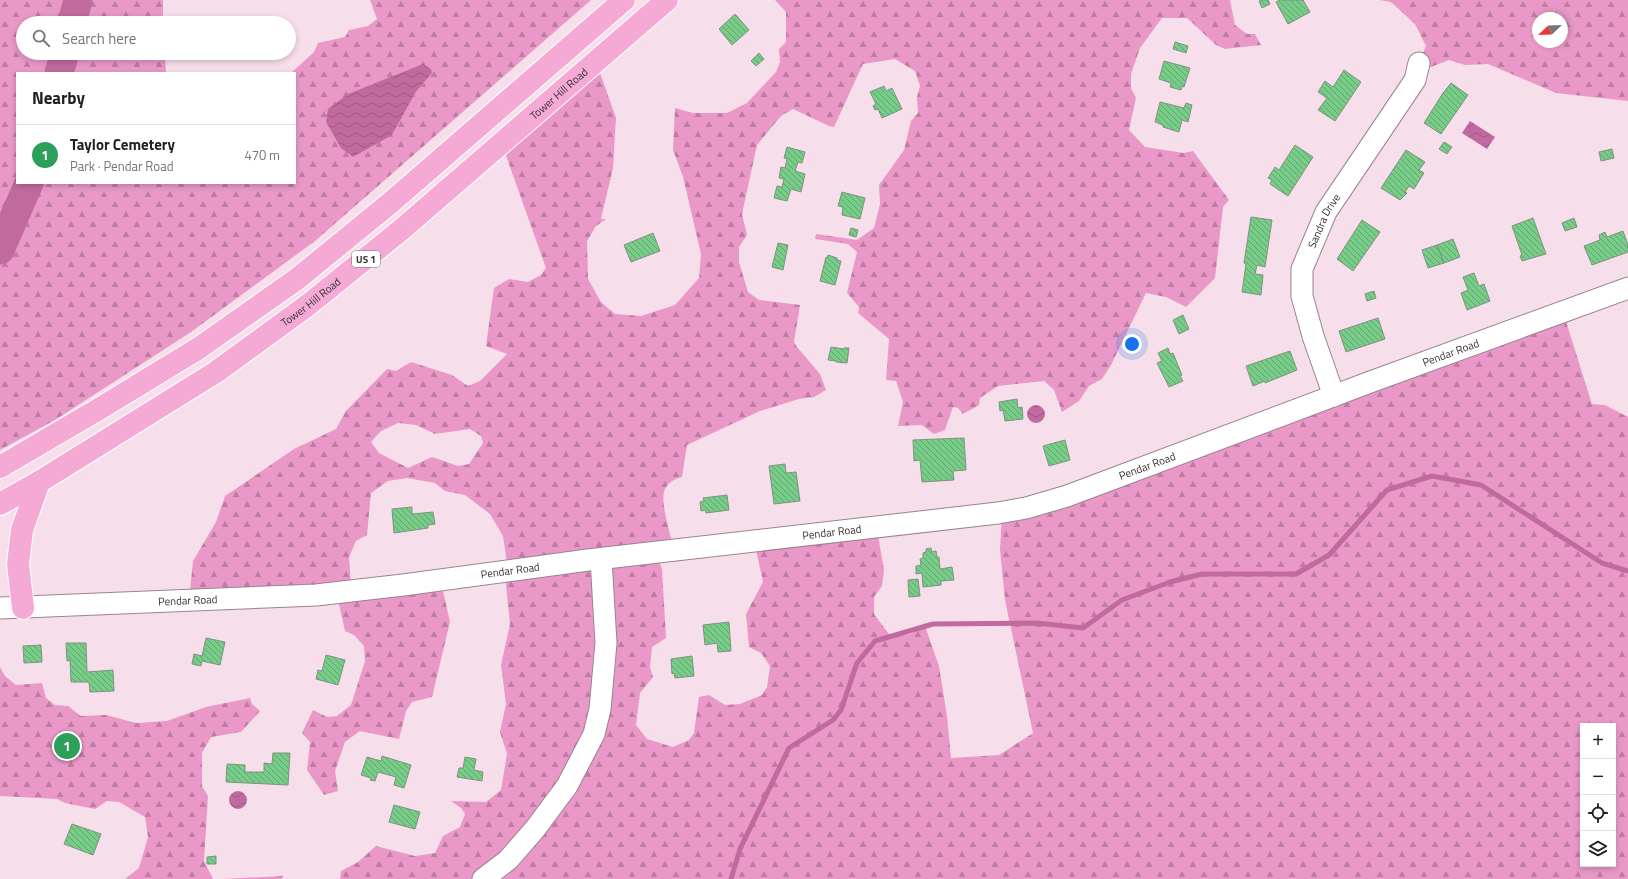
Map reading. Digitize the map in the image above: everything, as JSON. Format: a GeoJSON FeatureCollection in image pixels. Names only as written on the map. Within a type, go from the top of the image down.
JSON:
{"type":"FeatureCollection","features":[{"type":"Feature","properties":{"kind":"highway","name":"US 1"},"geometry":{"type":"LineString","coordinates":[[0,467],[55,436],[187,356],[297,279],[389,204],[624,0]]}},
{"type":"Feature","properties":{"kind":"highway","name":"Tower Hill Road"},"geometry":{"type":"LineString","coordinates":[[0,504],[39,482],[216,372],[308,305],[423,210],[667,0]]}},
{"type":"Feature","properties":{"kind":"highway"},"geometry":{"type":"LineString","coordinates":[[23,608],[18,564],[22,530],[39,482]]}},
{"type":"Feature","properties":{"kind":"street","name":"Sandra Drive"},"geometry":{"type":"LineString","coordinates":[[1334,396],[1313,336],[1302,296],[1302,269],[1326,212],[1415,80],[1419,63]]}},
{"type":"Feature","properties":{"kind":"street","name":"Pendar Road"},"geometry":{"type":"LineString","coordinates":[[0,608],[316,595],[601,559],[998,513],[1026,508],[1067,496],[1628,288]]}},
{"type":"Feature","properties":{"kind":"street"},"geometry":{"type":"LineString","coordinates":[[483,879],[508,860],[535,829],[567,786],[594,734],[600,709],[606,643],[601,559]]}},
{"type":"Feature","properties":{"kind":"green space"},"geometry":{"type":"Polygon","coordinates":[[[0,0],[163,0],[163,16],[16,16],[16,60],[165,60],[166,72],[16,72],[16,184],[296,184],[296,72],[292,72],[314,52],[318,43],[345,37],[349,30],[368,26],[377,19],[370,0],[591,0],[315,241],[191,332],[55,420],[0,450],[0,0]],[[432,73],[341,148],[392,135],[416,92],[432,73]]]}},
{"type":"Feature","properties":{"kind":"green space"},"geometry":{"type":"Polygon","coordinates":[[[775,0],[1230,0],[1235,25],[1247,34],[1255,34],[1261,45],[1225,49],[1216,45],[1187,18],[1162,18],[1140,48],[1131,74],[1131,88],[1136,98],[1129,130],[1145,147],[1184,153],[1193,151],[1229,200],[1223,207],[1215,278],[1186,307],[1166,297],[1146,293],[1111,365],[1102,379],[1089,386],[1079,401],[1062,412],[1054,390],[1044,381],[998,386],[980,398],[979,405],[963,414],[958,408],[953,407],[945,430],[934,434],[922,425],[898,426],[903,402],[896,381],[886,380],[889,339],[858,313],[859,307],[847,293],[857,252],[848,244],[815,239],[816,234],[857,240],[874,228],[880,204],[879,185],[904,150],[911,121],[918,113],[917,97],[920,86],[915,71],[895,59],[863,64],[834,127],[793,109],[781,116],[757,145],[742,214],[747,235],[739,247],[739,262],[748,292],[759,300],[800,305],[794,342],[820,374],[826,390],[814,397],[799,399],[760,411],[687,445],[682,477],[674,480],[665,489],[663,501],[674,549],[657,556],[662,569],[666,638],[652,647],[650,667],[653,677],[640,693],[636,725],[647,739],[673,747],[689,740],[694,733],[699,697],[709,695],[725,705],[740,704],[762,695],[767,687],[770,666],[761,653],[749,647],[746,614],[763,582],[755,545],[877,530],[884,570],[882,586],[874,597],[874,614],[889,634],[909,634],[916,631],[924,623],[939,666],[947,716],[951,758],[999,755],[1033,733],[1005,600],[1000,550],[1002,513],[1563,312],[1592,404],[1605,405],[1628,417],[1628,879],[340,879],[341,871],[358,862],[376,846],[415,856],[435,853],[443,836],[460,827],[465,814],[461,808],[451,801],[486,802],[501,790],[507,754],[500,732],[506,704],[501,665],[510,624],[505,575],[507,563],[503,536],[490,514],[465,495],[445,491],[435,483],[407,478],[388,481],[371,493],[367,535],[356,541],[349,557],[351,585],[441,582],[450,622],[432,697],[412,702],[406,711],[399,739],[360,731],[345,742],[335,771],[338,791],[324,795],[307,770],[310,742],[302,733],[313,710],[327,717],[337,716],[351,705],[365,661],[364,646],[354,635],[345,631],[337,595],[190,591],[193,561],[216,522],[225,496],[294,449],[336,429],[346,411],[387,369],[396,371],[411,362],[452,375],[468,386],[480,381],[507,354],[486,346],[494,288],[509,279],[528,282],[541,275],[546,268],[504,150],[599,70],[616,118],[613,168],[601,219],[606,219],[596,226],[587,241],[588,279],[601,302],[615,314],[641,316],[675,305],[699,278],[701,254],[683,177],[673,150],[675,108],[693,113],[727,113],[747,103],[776,72],[780,62],[779,49],[786,42],[786,12],[775,0]],[[398,423],[381,431],[371,442],[379,453],[408,468],[432,457],[458,466],[469,464],[483,443],[481,436],[470,429],[435,434],[416,425],[398,423]]]}},
{"type":"Feature","properties":{"kind":"green space"},"geometry":{"type":"Polygon","coordinates":[[[1379,0],[1628,0],[1628,101],[1556,93],[1488,64],[1465,65],[1449,60],[1418,72],[1419,63],[1426,46],[1415,24],[1391,2],[1379,0]]]}},
{"type":"Feature","properties":{"kind":"green space"},"geometry":{"type":"Polygon","coordinates":[[[0,667],[5,676],[16,685],[42,683],[46,698],[55,705],[68,706],[81,716],[106,715],[136,723],[167,721],[206,707],[250,698],[252,704],[260,711],[241,732],[211,737],[202,753],[202,786],[208,796],[204,861],[213,879],[125,879],[139,868],[148,837],[145,817],[119,802],[107,801],[95,809],[65,803],[57,799],[0,796],[0,667]]]}},
{"type":"Feature","properties":{"kind":"green space"},"geometry":{"type":"Polygon","coordinates":[[[283,876],[282,879],[222,879],[283,876]]]}},
{"type":"Feature","properties":{"kind":"water"},"geometry":{"type":"Polygon","coordinates":[[[423,64],[431,69],[432,73],[416,92],[392,135],[353,157],[341,148],[326,122],[328,109],[348,94],[423,64]]]}},
{"type":"Feature","properties":{"kind":"water"},"geometry":{"type":"Polygon","coordinates":[[[1470,121],[1495,137],[1487,149],[1462,133],[1470,121]]]}},
{"type":"Feature","properties":{"kind":"water"},"geometry":{"type":"Polygon","coordinates":[[[1036,405],[1042,408],[1045,414],[1042,420],[1036,423],[1030,420],[1027,414],[1030,408],[1036,405]]]}},
{"type":"Feature","properties":{"kind":"water"},"geometry":{"type":"Polygon","coordinates":[[[238,791],[244,794],[247,800],[244,806],[238,809],[232,806],[229,800],[232,794],[238,791]]]}},
{"type":"Feature","properties":{"kind":"building"},"geometry":{"type":"Polygon","coordinates":[[[1268,0],[1270,4],[1262,8],[1259,1],[1268,0]]]}},
{"type":"Feature","properties":{"kind":"building"},"geometry":{"type":"Polygon","coordinates":[[[1280,0],[1303,0],[1310,12],[1288,24],[1276,2],[1280,0]]]}},
{"type":"Feature","properties":{"kind":"building"},"geometry":{"type":"Polygon","coordinates":[[[735,14],[749,30],[732,45],[719,29],[735,14]]]}},
{"type":"Feature","properties":{"kind":"building"},"geometry":{"type":"Polygon","coordinates":[[[1175,42],[1188,46],[1186,53],[1173,49],[1175,42]]]}},
{"type":"Feature","properties":{"kind":"building"},"geometry":{"type":"Polygon","coordinates":[[[759,53],[764,59],[756,66],[751,61],[759,53]]]}},
{"type":"Feature","properties":{"kind":"building"},"geometry":{"type":"Polygon","coordinates":[[[1164,61],[1190,68],[1184,87],[1182,86],[1181,90],[1170,87],[1171,83],[1159,79],[1164,61]]]}},
{"type":"Feature","properties":{"kind":"building"},"geometry":{"type":"Polygon","coordinates":[[[1344,70],[1361,82],[1335,121],[1318,110],[1327,98],[1318,92],[1325,81],[1333,87],[1344,70]]]}},
{"type":"Feature","properties":{"kind":"building"},"geometry":{"type":"Polygon","coordinates":[[[1451,83],[1468,95],[1441,134],[1424,123],[1451,83]]]}},
{"type":"Feature","properties":{"kind":"building"},"geometry":{"type":"Polygon","coordinates":[[[884,86],[886,91],[892,88],[902,109],[882,118],[878,109],[875,110],[873,106],[876,104],[870,92],[884,86]]]}},
{"type":"Feature","properties":{"kind":"building"},"geometry":{"type":"Polygon","coordinates":[[[1160,102],[1184,108],[1186,103],[1192,105],[1188,122],[1182,120],[1179,132],[1163,127],[1163,125],[1155,122],[1160,102]]]}},
{"type":"Feature","properties":{"kind":"building"},"geometry":{"type":"Polygon","coordinates":[[[1444,142],[1452,147],[1447,154],[1439,149],[1444,142]]]}},
{"type":"Feature","properties":{"kind":"building"},"geometry":{"type":"Polygon","coordinates":[[[1295,145],[1313,157],[1288,196],[1270,184],[1272,180],[1268,178],[1275,167],[1279,170],[1295,145]]]}},
{"type":"Feature","properties":{"kind":"building"},"geometry":{"type":"Polygon","coordinates":[[[787,147],[805,152],[802,163],[798,162],[795,171],[805,174],[801,192],[791,189],[787,201],[774,198],[777,186],[782,187],[784,179],[779,178],[781,167],[785,168],[787,159],[784,158],[787,147]]]}},
{"type":"Feature","properties":{"kind":"building"},"geometry":{"type":"Polygon","coordinates":[[[1612,149],[1614,158],[1601,161],[1599,152],[1612,149]]]}},
{"type":"Feature","properties":{"kind":"building"},"geometry":{"type":"Polygon","coordinates":[[[1406,150],[1425,162],[1419,170],[1424,173],[1414,189],[1409,186],[1405,192],[1407,193],[1400,200],[1381,188],[1406,150]]]}},
{"type":"Feature","properties":{"kind":"building"},"geometry":{"type":"Polygon","coordinates":[[[842,192],[865,198],[860,219],[842,215],[843,207],[838,206],[842,192]]]}},
{"type":"Feature","properties":{"kind":"building"},"geometry":{"type":"Polygon","coordinates":[[[1251,217],[1272,220],[1265,267],[1257,265],[1255,274],[1263,275],[1261,295],[1242,292],[1246,264],[1244,263],[1251,217]]]}},
{"type":"Feature","properties":{"kind":"building"},"geometry":{"type":"Polygon","coordinates":[[[1533,218],[1546,254],[1522,261],[1520,256],[1522,255],[1512,226],[1533,218]]]}},
{"type":"Feature","properties":{"kind":"building"},"geometry":{"type":"Polygon","coordinates":[[[1574,218],[1577,227],[1565,231],[1562,223],[1574,218]]]}},
{"type":"Feature","properties":{"kind":"building"},"geometry":{"type":"Polygon","coordinates":[[[1362,220],[1380,232],[1353,271],[1337,259],[1362,220]]]}},
{"type":"Feature","properties":{"kind":"building"},"geometry":{"type":"Polygon","coordinates":[[[851,228],[858,230],[856,237],[849,235],[851,228]]]}},
{"type":"Feature","properties":{"kind":"building"},"geometry":{"type":"Polygon","coordinates":[[[1623,231],[1628,245],[1628,252],[1592,265],[1584,246],[1600,240],[1599,235],[1605,232],[1607,237],[1623,231]]]}},
{"type":"Feature","properties":{"kind":"building"},"geometry":{"type":"Polygon","coordinates":[[[653,233],[660,251],[631,262],[624,245],[653,233]]]}},
{"type":"Feature","properties":{"kind":"building"},"geometry":{"type":"Polygon","coordinates":[[[1453,239],[1460,257],[1444,263],[1437,245],[1453,239]]]}},
{"type":"Feature","properties":{"kind":"building"},"geometry":{"type":"Polygon","coordinates":[[[778,243],[788,245],[783,270],[772,267],[778,243]]]}},
{"type":"Feature","properties":{"kind":"building"},"geometry":{"type":"Polygon","coordinates":[[[1437,245],[1444,263],[1428,268],[1422,250],[1437,245]]]}},
{"type":"Feature","properties":{"kind":"building"},"geometry":{"type":"Polygon","coordinates":[[[828,255],[841,261],[835,285],[820,281],[826,257],[827,258],[828,255]]]}},
{"type":"Feature","properties":{"kind":"building"},"geometry":{"type":"Polygon","coordinates":[[[1474,273],[1479,286],[1484,284],[1490,301],[1467,310],[1461,293],[1468,290],[1463,277],[1474,273]]]}},
{"type":"Feature","properties":{"kind":"building"},"geometry":{"type":"Polygon","coordinates":[[[1374,291],[1376,298],[1367,301],[1365,294],[1374,291]]]}},
{"type":"Feature","properties":{"kind":"building"},"geometry":{"type":"Polygon","coordinates":[[[1183,315],[1189,329],[1179,334],[1173,320],[1183,315]]]}},
{"type":"Feature","properties":{"kind":"building"},"geometry":{"type":"Polygon","coordinates":[[[1378,318],[1385,339],[1346,352],[1339,331],[1378,318]]]}},
{"type":"Feature","properties":{"kind":"building"},"geometry":{"type":"Polygon","coordinates":[[[831,347],[844,349],[849,348],[847,363],[828,360],[831,347]]]}},
{"type":"Feature","properties":{"kind":"building"},"geometry":{"type":"Polygon","coordinates":[[[1168,348],[1170,354],[1173,353],[1183,381],[1169,387],[1157,363],[1162,361],[1158,353],[1168,348]]]}},
{"type":"Feature","properties":{"kind":"building"},"geometry":{"type":"Polygon","coordinates":[[[1290,351],[1297,370],[1265,383],[1265,381],[1253,386],[1246,366],[1290,351]]]}},
{"type":"Feature","properties":{"kind":"building"},"geometry":{"type":"Polygon","coordinates":[[[1017,399],[1018,408],[1022,407],[1023,419],[1005,421],[1003,410],[1000,411],[999,402],[1017,399]]]}},
{"type":"Feature","properties":{"kind":"building"},"geometry":{"type":"Polygon","coordinates":[[[964,438],[966,470],[953,471],[954,480],[922,482],[920,460],[914,461],[913,440],[964,438]]]}},
{"type":"Feature","properties":{"kind":"building"},"geometry":{"type":"Polygon","coordinates":[[[1065,440],[1070,460],[1049,466],[1043,446],[1065,440]]]}},
{"type":"Feature","properties":{"kind":"building"},"geometry":{"type":"Polygon","coordinates":[[[785,464],[786,473],[796,472],[800,501],[774,504],[769,466],[785,464]]]}},
{"type":"Feature","properties":{"kind":"building"},"geometry":{"type":"Polygon","coordinates":[[[727,495],[729,510],[706,513],[705,510],[701,511],[700,502],[704,501],[703,498],[727,495]]]}},
{"type":"Feature","properties":{"kind":"building"},"geometry":{"type":"Polygon","coordinates":[[[412,507],[412,514],[433,512],[435,524],[428,525],[428,528],[394,533],[392,509],[412,507]]]}},
{"type":"Feature","properties":{"kind":"building"},"geometry":{"type":"Polygon","coordinates":[[[931,548],[932,552],[936,551],[937,557],[939,557],[940,569],[952,567],[954,580],[941,581],[941,585],[923,587],[922,573],[916,574],[916,566],[921,565],[920,559],[923,558],[923,553],[926,552],[926,549],[931,548]]]}},
{"type":"Feature","properties":{"kind":"building"},"geometry":{"type":"Polygon","coordinates":[[[918,579],[920,596],[909,597],[908,580],[918,579]]]}},
{"type":"Feature","properties":{"kind":"building"},"geometry":{"type":"Polygon","coordinates":[[[729,622],[731,651],[718,652],[717,643],[705,645],[703,625],[729,622]]]}},
{"type":"Feature","properties":{"kind":"building"},"geometry":{"type":"Polygon","coordinates":[[[206,638],[225,642],[220,665],[202,661],[201,666],[192,664],[194,654],[202,656],[206,638]]]}},
{"type":"Feature","properties":{"kind":"building"},"geometry":{"type":"Polygon","coordinates":[[[66,643],[86,643],[87,672],[113,670],[114,691],[90,692],[89,682],[71,682],[70,660],[67,661],[66,643]]]}},
{"type":"Feature","properties":{"kind":"building"},"geometry":{"type":"Polygon","coordinates":[[[41,645],[42,662],[24,663],[23,646],[41,645]]]}},
{"type":"Feature","properties":{"kind":"building"},"geometry":{"type":"Polygon","coordinates":[[[326,655],[345,660],[338,685],[316,679],[318,670],[322,671],[326,655]]]}},
{"type":"Feature","properties":{"kind":"building"},"geometry":{"type":"Polygon","coordinates":[[[692,656],[694,676],[675,678],[674,673],[672,674],[671,659],[692,656]]]}},
{"type":"Feature","properties":{"kind":"building"},"geometry":{"type":"Polygon","coordinates":[[[273,753],[290,753],[288,785],[226,782],[227,764],[245,765],[245,772],[264,772],[264,763],[272,764],[273,753]]]}},
{"type":"Feature","properties":{"kind":"building"},"geometry":{"type":"Polygon","coordinates":[[[382,756],[411,765],[404,788],[394,785],[396,777],[378,772],[375,781],[361,775],[367,757],[381,761],[382,756]]]}},
{"type":"Feature","properties":{"kind":"building"},"geometry":{"type":"Polygon","coordinates":[[[465,757],[476,759],[474,770],[483,772],[482,781],[457,777],[459,768],[463,768],[465,757]]]}},
{"type":"Feature","properties":{"kind":"building"},"geometry":{"type":"Polygon","coordinates":[[[394,805],[420,812],[415,829],[389,822],[394,805]]]}},
{"type":"Feature","properties":{"kind":"building"},"geometry":{"type":"Polygon","coordinates":[[[72,824],[101,834],[93,855],[64,844],[72,824]]]}},
{"type":"Feature","properties":{"kind":"building"},"geometry":{"type":"Polygon","coordinates":[[[216,856],[216,864],[207,864],[207,857],[216,856]]]}},
{"type":"Feature","properties":{"kind":"waterway"},"geometry":{"type":"LineString","coordinates":[[74,16],[78,0]]}},
{"type":"Feature","properties":{"kind":"waterway"},"geometry":{"type":"LineString","coordinates":[[59,72],[63,60]]}},
{"type":"Feature","properties":{"kind":"waterway"},"geometry":{"type":"LineString","coordinates":[[0,250],[29,184]]}},
{"type":"Feature","properties":{"kind":"waterway"},"geometry":{"type":"LineString","coordinates":[[731,879],[740,849],[789,748],[833,720],[841,710],[857,663],[875,641],[933,624],[1037,623],[1083,628],[1122,600],[1170,582],[1202,574],[1296,574],[1329,555],[1387,490],[1432,476],[1481,485],[1602,563],[1628,571]]}},
{"type":"Feature","properties":{"kind":"place","name":"Taylor Cemetery"},"geometry":{"type":"Point","coordinates":[67,746]}}]}
